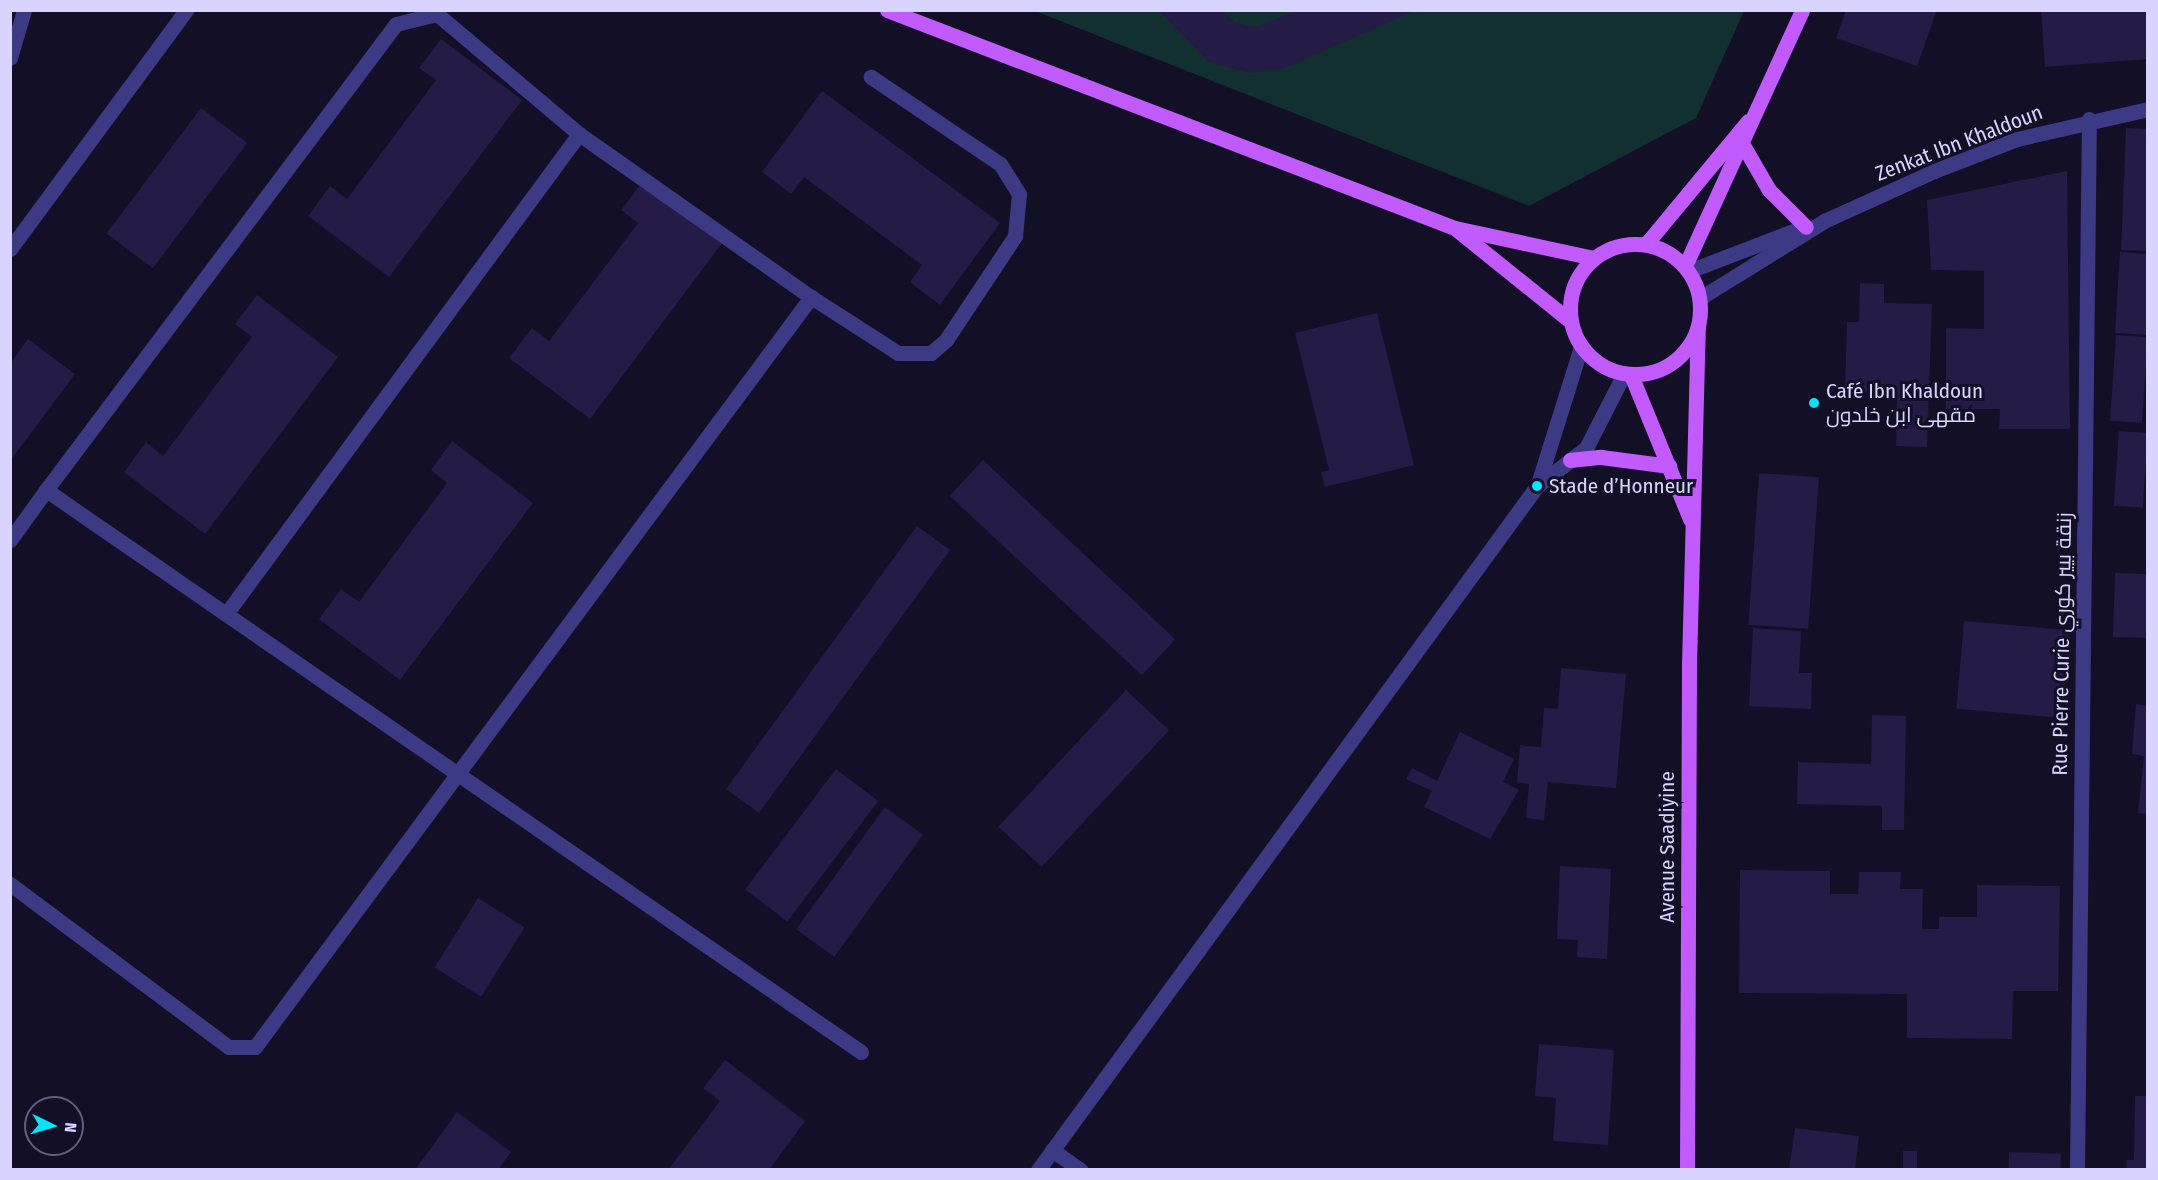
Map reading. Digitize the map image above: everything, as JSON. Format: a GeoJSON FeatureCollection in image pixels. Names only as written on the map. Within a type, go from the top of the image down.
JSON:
{"type":"FeatureCollection","features":[{"type":"Feature","properties":{"kind":"main road"},"geometry":{"type":"LineString","coordinates":[[887,10],[1455,228],[1594,258]]}},
{"type":"Feature","properties":{"kind":"main road"},"geometry":{"type":"LineString","coordinates":[[1687,268],[1763,102],[1802,10]]}},
{"type":"Feature","properties":{"kind":"main road"},"geometry":{"type":"LineString","coordinates":[[1646,244],[1763,102]]}},
{"type":"Feature","properties":{"kind":"main road"},"geometry":{"type":"LineString","coordinates":[[1743,145],[1770,190],[1806,227]]}},
{"type":"Feature","properties":{"kind":"main road"},"geometry":{"type":"LineString","coordinates":[[1455,228],[1570,321]]}},
{"type":"Feature","properties":{"kind":"main road"},"geometry":{"type":"LineString","coordinates":[[1646,244],[1687,268],[1700,298],[1698,327],[1673,363],[1628,375],[1608,369],[1581,347],[1570,321],[1573,286],[1594,258],[1619,246],[1646,244]]}},
{"type":"Feature","properties":{"kind":"main road","name":"Avenue Saadiyine"},"geometry":{"type":"LineString","coordinates":[[1687,1170],[1692,524],[1698,327]]}},
{"type":"Feature","properties":{"kind":"main road","name":"Avenue Saadiyine"},"geometry":{"type":"LineString","coordinates":[[1628,375],[1692,524]]}},
{"type":"Feature","properties":{"kind":"main road"},"geometry":{"type":"LineString","coordinates":[[1570,460],[1610,458],[1669,466]]}},
{"type":"Feature","properties":{"kind":"street"},"geometry":{"type":"LineString","coordinates":[[10,58],[24,10]]}},
{"type":"Feature","properties":{"kind":"street"},"geometry":{"type":"LineString","coordinates":[[10,249],[186,10]]}},
{"type":"Feature","properties":{"kind":"street"},"geometry":{"type":"LineString","coordinates":[[10,540],[396,24],[436,14],[579,134],[811,297],[898,352],[931,354],[990,274],[1019,221],[1016,183],[1000,164],[871,77]]}},
{"type":"Feature","properties":{"kind":"street","name":"Zenkat Ibn Khaldoun"},"geometry":{"type":"LineString","coordinates":[[1687,268],[1824,221],[1955,163],[2089,119],[2148,109]]}},
{"type":"Feature","properties":{"kind":"street","name":"Rue Pierre Curie زنقة بيير كوري"},"geometry":{"type":"LineString","coordinates":[[2077,1170],[2089,119]]}},
{"type":"Feature","properties":{"kind":"street"},"geometry":{"type":"LineString","coordinates":[[226,614],[579,134]]}},
{"type":"Feature","properties":{"kind":"street","name":"Zenkat Ibn Khaldoun"},"geometry":{"type":"LineString","coordinates":[[1700,298],[1824,221]]}},
{"type":"Feature","properties":{"kind":"street"},"geometry":{"type":"LineString","coordinates":[[10,884],[229,1047],[246,1050],[264,1041],[811,297]]}},
{"type":"Feature","properties":{"kind":"street"},"geometry":{"type":"LineString","coordinates":[[1537,486],[1581,347]]}},
{"type":"Feature","properties":{"kind":"street"},"geometry":{"type":"LineString","coordinates":[[1038,1170],[1537,486],[1570,460],[1600,426],[1628,375]]}},
{"type":"Feature","properties":{"kind":"street"},"geometry":{"type":"LineString","coordinates":[[46,490],[861,1052]]}},
{"type":"Feature","properties":{"kind":"street"},"geometry":{"type":"LineString","coordinates":[[1052,1150],[1082,1170]]}},
{"type":"Feature","properties":{"kind":"green space"},"geometry":{"type":"Polygon","coordinates":[[[1035,11],[1744,11],[1696,118],[1529,206],[1035,11]]]}},
{"type":"Feature","properties":{"kind":"building"},"geometry":{"type":"Polygon","coordinates":[[[1158,10],[1222,10],[1236,23],[1256,27],[1299,10],[1416,10],[1285,68],[1250,73],[1209,62],[1158,10]]]}},
{"type":"Feature","properties":{"kind":"building"},"geometry":{"type":"Polygon","coordinates":[[[1846,10],[1937,10],[1917,66],[1836,38],[1846,10]]]}},
{"type":"Feature","properties":{"kind":"building"},"geometry":{"type":"Polygon","coordinates":[[[2041,10],[2148,10],[2148,59],[2045,67],[2041,10]]]}},
{"type":"Feature","properties":{"kind":"building"},"geometry":{"type":"Polygon","coordinates":[[[441,39],[522,100],[389,277],[308,216],[330,186],[347,199],[436,80],[419,68],[441,39]]]}},
{"type":"Feature","properties":{"kind":"building"},"geometry":{"type":"Polygon","coordinates":[[[822,91],[1000,223],[940,305],[910,282],[922,265],[804,177],[791,194],[762,172],[822,91]]]}},
{"type":"Feature","properties":{"kind":"building"},"geometry":{"type":"Polygon","coordinates":[[[201,108],[247,143],[153,268],[107,233],[201,108]]]}},
{"type":"Feature","properties":{"kind":"building"},"geometry":{"type":"Polygon","coordinates":[[[2126,128],[2148,129],[2148,251],[2121,250],[2126,128]]]}},
{"type":"Feature","properties":{"kind":"building"},"geometry":{"type":"Polygon","coordinates":[[[2067,171],[2070,429],[1999,429],[2000,409],[1946,409],[1946,328],[1984,329],[1984,271],[1931,270],[1927,200],[2067,171]]]}},
{"type":"Feature","properties":{"kind":"building"},"geometry":{"type":"Polygon","coordinates":[[[643,181],[723,242],[590,419],[509,358],[532,328],[549,341],[638,223],[621,210],[643,181]]]}},
{"type":"Feature","properties":{"kind":"building"},"geometry":{"type":"Polygon","coordinates":[[[2120,252],[2148,254],[2148,335],[2115,333],[2120,252]]]}},
{"type":"Feature","properties":{"kind":"building"},"geometry":{"type":"Polygon","coordinates":[[[1860,283],[1884,284],[1884,303],[1932,304],[1927,447],[1896,446],[1897,393],[1845,391],[1847,322],[1859,322],[1860,283]]]}},
{"type":"Feature","properties":{"kind":"building"},"geometry":{"type":"Polygon","coordinates":[[[257,295],[338,357],[205,534],[124,472],[146,442],[163,456],[252,337],[235,324],[257,295]]]}},
{"type":"Feature","properties":{"kind":"building"},"geometry":{"type":"Polygon","coordinates":[[[1377,313],[1414,465],[1325,487],[1321,472],[1329,470],[1295,333],[1377,313]]]}},
{"type":"Feature","properties":{"kind":"building"},"geometry":{"type":"Polygon","coordinates":[[[2116,335],[2148,337],[2142,423],[2110,421],[2116,335]]]}},
{"type":"Feature","properties":{"kind":"building"},"geometry":{"type":"Polygon","coordinates":[[[28,339],[75,374],[10,461],[10,364],[28,339]]]}},
{"type":"Feature","properties":{"kind":"building"},"geometry":{"type":"Polygon","coordinates":[[[2119,431],[2148,433],[2143,508],[2114,506],[2119,431]]]}},
{"type":"Feature","properties":{"kind":"building"},"geometry":{"type":"Polygon","coordinates":[[[452,441],[533,503],[400,680],[319,619],[341,589],[359,602],[447,483],[431,470],[452,441]]]}},
{"type":"Feature","properties":{"kind":"building"},"geometry":{"type":"Polygon","coordinates":[[[983,460],[1175,639],[1142,675],[950,496],[983,460]]]}},
{"type":"Feature","properties":{"kind":"building"},"geometry":{"type":"Polygon","coordinates":[[[1759,473],[1819,477],[1808,629],[1748,625],[1759,473]]]}},
{"type":"Feature","properties":{"kind":"building"},"geometry":{"type":"Polygon","coordinates":[[[917,526],[950,550],[759,813],[726,789],[917,526]]]}},
{"type":"Feature","properties":{"kind":"building"},"geometry":{"type":"Polygon","coordinates":[[[2115,573],[2148,574],[2146,638],[2113,637],[2115,573]]]}},
{"type":"Feature","properties":{"kind":"building"},"geometry":{"type":"Polygon","coordinates":[[[1964,621],[2070,630],[2062,718],[1956,709],[1964,621]]]}},
{"type":"Feature","properties":{"kind":"building"},"geometry":{"type":"Polygon","coordinates":[[[1753,628],[1801,631],[1799,673],[1812,673],[1811,709],[1749,706],[1753,628]]]}},
{"type":"Feature","properties":{"kind":"building"},"geometry":{"type":"Polygon","coordinates":[[[1561,668],[1626,674],[1616,788],[1548,782],[1544,820],[1526,818],[1529,784],[1517,782],[1520,745],[1541,747],[1544,708],[1558,709],[1561,668]]]}},
{"type":"Feature","properties":{"kind":"building"},"geometry":{"type":"Polygon","coordinates":[[[1126,690],[1169,730],[1042,867],[998,827],[1126,690]]]}},
{"type":"Feature","properties":{"kind":"building"},"geometry":{"type":"Polygon","coordinates":[[[2136,704],[2148,706],[2148,814],[2138,813],[2144,756],[2132,754],[2136,704]]]}},
{"type":"Feature","properties":{"kind":"building"},"geometry":{"type":"Polygon","coordinates":[[[1872,715],[1906,716],[1904,830],[1882,830],[1882,806],[1797,804],[1798,762],[1871,764],[1872,715]]]}},
{"type":"Feature","properties":{"kind":"building"},"geometry":{"type":"Polygon","coordinates":[[[1460,732],[1514,759],[1503,782],[1519,790],[1490,839],[1424,807],[1432,791],[1406,779],[1412,768],[1437,781],[1460,732]]]}},
{"type":"Feature","properties":{"kind":"building"},"geometry":{"type":"Polygon","coordinates":[[[836,769],[878,801],[787,921],[745,890],[836,769]]]}},
{"type":"Feature","properties":{"kind":"building"},"geometry":{"type":"Polygon","coordinates":[[[885,807],[923,835],[834,957],[796,929],[885,807]]]}},
{"type":"Feature","properties":{"kind":"building"},"geometry":{"type":"Polygon","coordinates":[[[1560,866],[1611,869],[1607,959],[1577,957],[1578,940],[1557,939],[1560,866]]]}},
{"type":"Feature","properties":{"kind":"building"},"geometry":{"type":"Polygon","coordinates":[[[1740,870],[1830,871],[1830,894],[1858,894],[1859,872],[1901,872],[1900,889],[1923,889],[1922,929],[1939,929],[1939,917],[1977,917],[1977,885],[2060,886],[2058,991],[2013,991],[2012,1039],[1907,1038],[1907,994],[1739,993],[1740,870]]]}},
{"type":"Feature","properties":{"kind":"building"},"geometry":{"type":"Polygon","coordinates":[[[478,898],[525,927],[481,997],[435,968],[478,898]]]}},
{"type":"Feature","properties":{"kind":"building"},"geometry":{"type":"Polygon","coordinates":[[[1539,1044],[1614,1050],[1608,1145],[1553,1141],[1556,1098],[1535,1096],[1539,1044]]]}},
{"type":"Feature","properties":{"kind":"building"},"geometry":{"type":"Polygon","coordinates":[[[725,1060],[805,1121],[769,1170],[668,1170],[720,1101],[703,1088],[725,1060]]]}},
{"type":"Feature","properties":{"kind":"building"},"geometry":{"type":"Polygon","coordinates":[[[2135,1096],[2148,1096],[2148,1170],[2126,1170],[2127,1160],[2134,1160],[2135,1096]]]}},
{"type":"Feature","properties":{"kind":"building"},"geometry":{"type":"Polygon","coordinates":[[[457,1112],[511,1152],[498,1170],[415,1170],[457,1112]]]}},
{"type":"Feature","properties":{"kind":"building"},"geometry":{"type":"Polygon","coordinates":[[[1795,1128],[1859,1136],[1855,1170],[1789,1170],[1795,1128]]]}},
{"type":"Feature","properties":{"kind":"building"},"geometry":{"type":"Polygon","coordinates":[[[1903,1151],[1917,1151],[1917,1170],[1903,1170],[1903,1151]]]}},
{"type":"Feature","properties":{"kind":"building"},"geometry":{"type":"Polygon","coordinates":[[[2009,1152],[2061,1154],[2060,1170],[2008,1170],[2009,1152]]]}},
{"type":"Feature","properties":{"kind":"place","name":"Café Ibn Khaldoun مقهى ابن خلدون"},"geometry":{"type":"Point","coordinates":[1814,403]}},
{"type":"Feature","properties":{"kind":"place","name":"Stade d’Honneur"},"geometry":{"type":"Point","coordinates":[1537,486]}}]}
